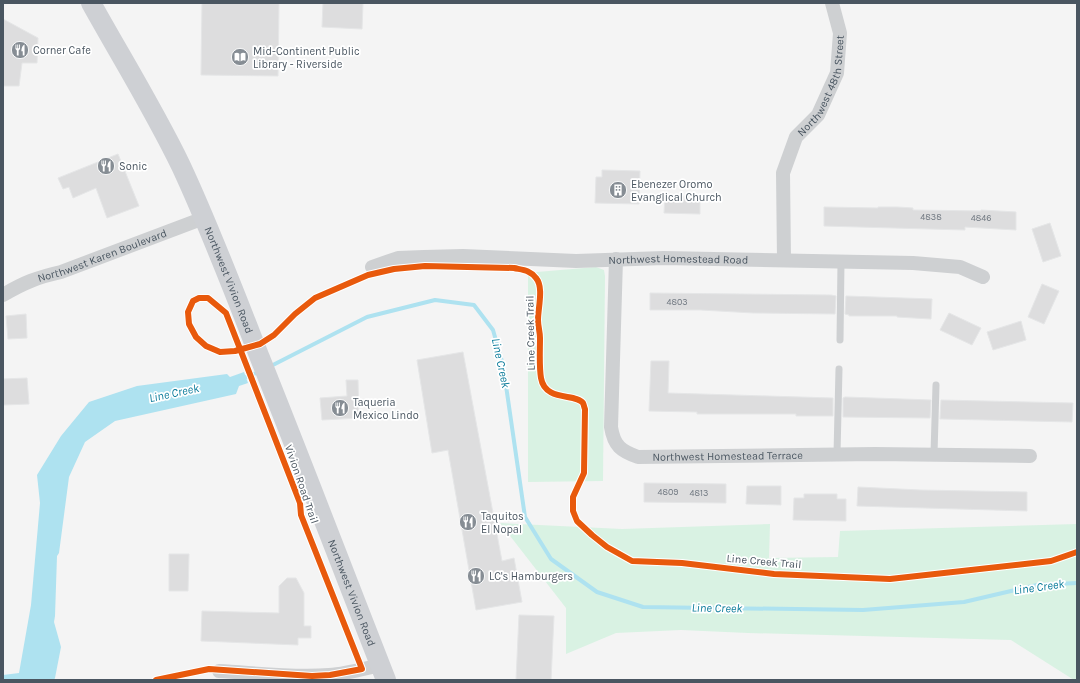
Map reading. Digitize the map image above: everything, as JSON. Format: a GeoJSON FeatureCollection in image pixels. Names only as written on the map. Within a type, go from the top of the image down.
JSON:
{"type":"FeatureCollection","features":[{"type":"Feature","properties":{"kind":"main road","name":"Northwest Vivion Road"},"geometry":{"type":"LineString","coordinates":[[91,3],[154,114],[181,166],[204,218],[383,672]]}},
{"type":"Feature","properties":{"kind":"street","name":"Northwest 48th Street"},"geometry":{"type":"LineString","coordinates":[[784,260],[783,173],[796,137],[818,115],[837,73],[840,33],[832,3]]}},
{"type":"Feature","properties":{"kind":"street","name":"Northwest Karen Boulevard"},"geometry":{"type":"LineString","coordinates":[[3,296],[21,284],[40,276],[61,272],[204,218]]}},
{"type":"Feature","properties":{"kind":"street","name":"Northwest Homestead Road"},"geometry":{"type":"LineString","coordinates":[[372,267],[398,258],[424,257],[463,256],[576,260],[664,258],[913,263],[960,267],[983,277]]}},
{"type":"Feature","properties":{"kind":"street","name":"Northwest Homestead Terrace"},"geometry":{"type":"LineString","coordinates":[[616,259],[611,427],[612,436],[618,447],[623,452],[638,457],[837,454],[1030,456]]}},
{"type":"Feature","properties":{"kind":"street"},"geometry":{"type":"LineString","coordinates":[[219,671],[312,678],[362,670],[383,672]]}},
{"type":"Feature","properties":{"kind":"lane"},"geometry":{"type":"LineString","coordinates":[[840,340],[841,262]]}},
{"type":"Feature","properties":{"kind":"lane"},"geometry":{"type":"LineString","coordinates":[[837,454],[838,369]]}},
{"type":"Feature","properties":{"kind":"lane"},"geometry":{"type":"LineString","coordinates":[[934,454],[936,385]]}},
{"type":"Feature","properties":{"kind":"green space"},"geometry":{"type":"Polygon","coordinates":[[[596,267],[604,270],[605,276],[603,481],[528,482],[528,274],[596,267]]]}},
{"type":"Feature","properties":{"kind":"green space"},"geometry":{"type":"Polygon","coordinates":[[[500,523],[622,529],[770,524],[769,558],[838,557],[840,531],[1077,524],[1077,680],[1074,680],[1011,640],[681,630],[616,633],[566,654],[566,608],[500,523]]]}},
{"type":"Feature","properties":{"kind":"water"},"geometry":{"type":"Polygon","coordinates":[[[244,372],[248,383],[239,386],[236,394],[115,421],[85,442],[69,477],[59,553],[57,556],[54,622],[61,647],[55,678],[54,680],[3,680],[3,675],[19,673],[31,605],[40,503],[37,475],[61,436],[89,402],[137,386],[227,374],[230,377],[244,372]]]}},
{"type":"Feature","properties":{"kind":"building","name":"Mid-Continent Public Library - Riverside"},"geometry":{"type":"Polygon","coordinates":[[[202,3],[279,3],[278,76],[201,75],[202,3]]]}},
{"type":"Feature","properties":{"kind":"building"},"geometry":{"type":"Polygon","coordinates":[[[323,3],[363,3],[362,29],[322,27],[323,3]]]}},
{"type":"Feature","properties":{"kind":"building","name":"Corner Cafe"},"geometry":{"type":"Polygon","coordinates":[[[3,19],[38,38],[37,63],[22,63],[19,86],[3,86],[3,19]]]}},
{"type":"Feature","properties":{"kind":"building","name":"Sonic"},"geometry":{"type":"Polygon","coordinates":[[[118,154],[139,206],[107,218],[96,188],[73,198],[69,187],[63,189],[58,178],[118,154]]]}},
{"type":"Feature","properties":{"kind":"building","name":"Ebenezer Oromo Evanglical Church"},"geometry":{"type":"Polygon","coordinates":[[[602,170],[640,171],[639,204],[595,203],[596,177],[602,177],[602,170]]]}},
{"type":"Feature","properties":{"kind":"building"},"geometry":{"type":"Polygon","coordinates":[[[665,196],[700,196],[700,214],[664,213],[665,196]]]}},
{"type":"Feature","properties":{"kind":"building"},"geometry":{"type":"Polygon","coordinates":[[[824,207],[897,207],[913,208],[913,210],[981,210],[1016,212],[1016,230],[965,227],[965,230],[824,226],[824,207]]]}},
{"type":"Feature","properties":{"kind":"building"},"geometry":{"type":"Polygon","coordinates":[[[1050,223],[1061,256],[1043,262],[1032,229],[1050,223]]]}},
{"type":"Feature","properties":{"kind":"building"},"geometry":{"type":"Polygon","coordinates":[[[1042,284],[1059,291],[1044,324],[1028,317],[1042,284]]]}},
{"type":"Feature","properties":{"kind":"building"},"geometry":{"type":"Polygon","coordinates":[[[650,293],[831,295],[836,296],[835,314],[650,310],[650,293]]]}},
{"type":"Feature","properties":{"kind":"building"},"geometry":{"type":"Polygon","coordinates":[[[846,296],[932,299],[931,319],[897,316],[849,316],[845,314],[846,296]]]}},
{"type":"Feature","properties":{"kind":"building"},"geometry":{"type":"Polygon","coordinates":[[[949,313],[981,328],[972,345],[940,330],[949,313]]]}},
{"type":"Feature","properties":{"kind":"building"},"geometry":{"type":"Polygon","coordinates":[[[26,314],[27,338],[8,339],[6,316],[26,314]]]}},
{"type":"Feature","properties":{"kind":"building"},"geometry":{"type":"Polygon","coordinates":[[[1021,321],[1026,340],[993,350],[987,332],[1021,321]]]}},
{"type":"Feature","properties":{"kind":"building"},"geometry":{"type":"Polygon","coordinates":[[[463,352],[502,561],[514,558],[522,602],[476,610],[448,450],[432,453],[417,360],[463,352]]]}},
{"type":"Feature","properties":{"kind":"building"},"geometry":{"type":"Polygon","coordinates":[[[651,361],[669,361],[668,393],[833,398],[833,416],[796,416],[796,414],[697,414],[697,412],[649,411],[651,361]]]}},
{"type":"Feature","properties":{"kind":"building"},"geometry":{"type":"Polygon","coordinates":[[[27,378],[29,404],[3,405],[3,379],[27,378]]]}},
{"type":"Feature","properties":{"kind":"building","name":"Taqueria Mexico Lindo"},"geometry":{"type":"Polygon","coordinates":[[[346,380],[358,380],[359,418],[322,420],[320,398],[347,396],[346,380]]]}},
{"type":"Feature","properties":{"kind":"building"},"geometry":{"type":"Polygon","coordinates":[[[843,398],[931,400],[930,418],[843,417],[843,398]]]}},
{"type":"Feature","properties":{"kind":"building"},"geometry":{"type":"Polygon","coordinates":[[[941,400],[1073,403],[1072,422],[940,419],[941,400]]]}},
{"type":"Feature","properties":{"kind":"building"},"geometry":{"type":"Polygon","coordinates":[[[644,483],[726,484],[726,503],[644,502],[644,483]]]}},
{"type":"Feature","properties":{"kind":"building"},"geometry":{"type":"Polygon","coordinates":[[[747,486],[781,486],[781,505],[746,504],[747,486]]]}},
{"type":"Feature","properties":{"kind":"building"},"geometry":{"type":"Polygon","coordinates":[[[858,487],[1027,492],[1027,511],[857,506],[858,487]]]}},
{"type":"Feature","properties":{"kind":"building"},"geometry":{"type":"Polygon","coordinates":[[[804,494],[837,494],[837,499],[846,499],[846,521],[793,520],[794,498],[804,498],[804,494]]]}},
{"type":"Feature","properties":{"kind":"building"},"geometry":{"type":"Polygon","coordinates":[[[169,554],[189,554],[188,591],[169,591],[169,554]]]}},
{"type":"Feature","properties":{"kind":"building"},"geometry":{"type":"Polygon","coordinates":[[[287,578],[296,578],[304,593],[304,626],[311,626],[311,638],[298,638],[298,645],[201,641],[202,611],[279,613],[279,586],[287,578]]]}},
{"type":"Feature","properties":{"kind":"building"},"geometry":{"type":"Polygon","coordinates":[[[519,615],[554,616],[551,680],[516,680],[519,615]]]}},
{"type":"Feature","properties":{"kind":"waterway","name":"Line Creek"},"geometry":{"type":"LineString","coordinates":[[269,367],[367,317],[435,300],[474,305],[493,330],[503,365],[525,517],[551,559],[597,592],[643,607],[863,610],[964,602],[1037,585],[1077,583]]}},
{"type":"Feature","properties":{"kind":"waterway","name":"Line Creek"},"geometry":{"type":"LineString","coordinates":[[241,379],[259,372]]}},
{"type":"Feature","properties":{"kind":"cycle path","name":"Line Creek Trail"},"geometry":{"type":"LineString","coordinates":[[156,680],[209,669],[312,676],[330,675],[362,669],[301,515],[300,503],[267,418],[226,313],[208,298],[199,298],[193,301],[188,312],[189,324],[196,337],[206,346],[220,352],[235,351],[260,344],[274,335],[295,314],[315,298],[368,275],[394,269],[425,266],[514,268],[534,275],[540,287],[538,320],[540,336],[540,373],[544,386],[548,391],[554,394],[579,400],[583,403],[585,409],[584,473],[573,497],[573,511],[577,521],[592,535],[607,547],[632,561],[682,563],[774,574],[890,579],[1051,561],[1077,552]]}},
{"type":"Feature","properties":{"kind":"place","name":"Corner Cafe"},"geometry":{"type":"Point","coordinates":[20,50]}},
{"type":"Feature","properties":{"kind":"place","name":"Mid-Continent Public Library - Riverside"},"geometry":{"type":"Point","coordinates":[240,57]}},
{"type":"Feature","properties":{"kind":"place","name":"Sonic"},"geometry":{"type":"Point","coordinates":[106,166]}},
{"type":"Feature","properties":{"kind":"place","name":"Ebenezer Oromo Evanglical Church"},"geometry":{"type":"Point","coordinates":[618,190]}},
{"type":"Feature","properties":{"kind":"place","name":"Taqueria Mexico Lindo"},"geometry":{"type":"Point","coordinates":[340,408]}},
{"type":"Feature","properties":{"kind":"place","name":"Taquitos El Nopal"},"geometry":{"type":"Point","coordinates":[468,522]}},
{"type":"Feature","properties":{"kind":"place","name":"LC's Hamburgers"},"geometry":{"type":"Point","coordinates":[476,576]}}]}
